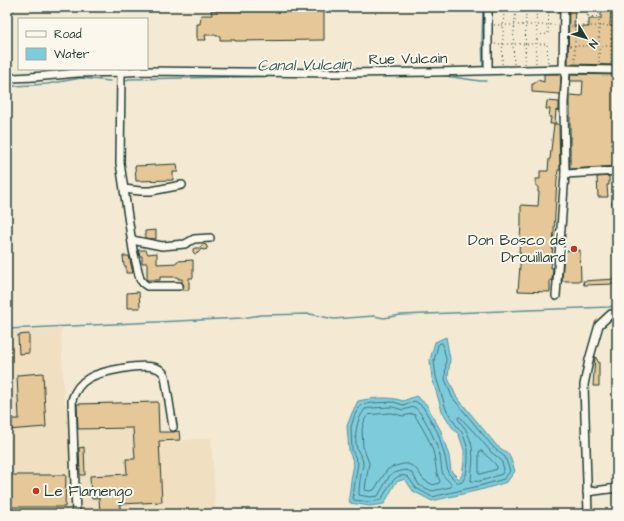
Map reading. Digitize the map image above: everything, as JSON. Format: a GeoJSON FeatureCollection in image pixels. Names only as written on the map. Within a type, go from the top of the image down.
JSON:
{"type":"FeatureCollection","features":[{"type":"Feature","properties":{"kind":"street"},"geometry":{"type":"LineString","coordinates":[[488,7],[488,70]]}},
{"type":"Feature","properties":{"kind":"street"},"geometry":{"type":"LineString","coordinates":[[556,296],[565,174],[564,103],[566,72],[563,69],[564,7]]}},
{"type":"Feature","properties":{"kind":"street","name":"Rue Vulcain"},"geometry":{"type":"LineString","coordinates":[[7,78],[80,73],[121,73],[143,71],[337,73],[548,69],[614,70]]}},
{"type":"Feature","properties":{"kind":"street"},"geometry":{"type":"LineString","coordinates":[[121,73],[120,163],[132,240],[140,279],[148,286],[179,286]]}},
{"type":"Feature","properties":{"kind":"street"},"geometry":{"type":"LineString","coordinates":[[565,174],[617,171]]}},
{"type":"Feature","properties":{"kind":"street"},"geometry":{"type":"LineString","coordinates":[[124,189],[151,191],[182,186]]}},
{"type":"Feature","properties":{"kind":"street"},"geometry":{"type":"LineString","coordinates":[[132,240],[162,246],[185,244],[194,239],[210,238]]}},
{"type":"Feature","properties":{"kind":"street"},"geometry":{"type":"LineString","coordinates":[[588,514],[584,385],[589,360],[599,325],[611,314],[617,314]]}},
{"type":"Feature","properties":{"kind":"street"},"geometry":{"type":"LineString","coordinates":[[76,514],[72,400],[74,392],[79,386],[89,378],[111,371],[135,366],[158,368],[165,376],[173,426]]}},
{"type":"Feature","properties":{"kind":"street"},"geometry":{"type":"LineString","coordinates":[[587,492],[617,488]]}},
{"type":"Feature","properties":{"kind":"path"},"geometry":{"type":"LineString","coordinates":[[502,70],[504,7]]}},
{"type":"Feature","properties":{"kind":"path"},"geometry":{"type":"LineString","coordinates":[[514,70],[513,44],[516,7]]}},
{"type":"Feature","properties":{"kind":"path"},"geometry":{"type":"LineString","coordinates":[[524,70],[526,7]]}},
{"type":"Feature","properties":{"kind":"path"},"geometry":{"type":"LineString","coordinates":[[536,7],[536,70]]}},
{"type":"Feature","properties":{"kind":"path"},"geometry":{"type":"LineString","coordinates":[[536,35],[548,34],[549,7]]}},
{"type":"Feature","properties":{"kind":"path"},"geometry":{"type":"LineString","coordinates":[[575,7],[575,69]]}},
{"type":"Feature","properties":{"kind":"path"},"geometry":{"type":"LineString","coordinates":[[587,7],[588,26]]}},
{"type":"Feature","properties":{"kind":"path"},"geometry":{"type":"LineString","coordinates":[[599,7],[599,70]]}},
{"type":"Feature","properties":{"kind":"path"},"geometry":{"type":"LineString","coordinates":[[611,7],[611,38],[614,70]]}},
{"type":"Feature","properties":{"kind":"path"},"geometry":{"type":"LineString","coordinates":[[588,16],[600,17]]}},
{"type":"Feature","properties":{"kind":"path"},"geometry":{"type":"LineString","coordinates":[[487,25],[617,26]]}},
{"type":"Feature","properties":{"kind":"path"},"geometry":{"type":"LineString","coordinates":[[611,38],[617,38]]}},
{"type":"Feature","properties":{"kind":"path"},"geometry":{"type":"LineString","coordinates":[[487,44],[547,44],[548,69]]}},
{"type":"Feature","properties":{"kind":"path"},"geometry":{"type":"LineString","coordinates":[[563,46],[617,46]]}},
{"type":"Feature","properties":{"kind":"shaded area"},"geometry":{"type":"Polygon","coordinates":[[[61,329],[64,403],[159,400],[161,442],[211,438],[216,514],[7,514],[7,338],[13,331],[61,329]]]}},
{"type":"Feature","properties":{"kind":"water"},"geometry":{"type":"Polygon","coordinates":[[[446,337],[450,359],[448,378],[456,396],[497,446],[509,454],[515,471],[507,482],[432,501],[413,491],[405,479],[396,482],[384,504],[370,506],[350,503],[349,498],[354,464],[349,451],[347,426],[358,401],[392,398],[403,401],[416,396],[426,404],[441,431],[449,456],[451,471],[459,479],[462,475],[464,450],[459,435],[442,411],[432,378],[430,360],[435,342],[446,337]]]}},
{"type":"Feature","properties":{"kind":"building"},"geometry":{"type":"Polygon","coordinates":[[[569,7],[575,7],[574,27],[589,27],[589,19],[601,19],[602,7],[611,7],[610,26],[617,26],[615,47],[617,47],[617,65],[568,64],[569,7]]]}},
{"type":"Feature","properties":{"kind":"building"},"geometry":{"type":"Polygon","coordinates":[[[211,10],[324,10],[324,40],[235,41],[220,40],[220,36],[216,35],[205,35],[206,40],[197,40],[197,24],[200,24],[201,15],[212,15],[211,10]]]}},
{"type":"Feature","properties":{"kind":"building"},"geometry":{"type":"Polygon","coordinates":[[[339,62],[353,62],[352,68],[339,68],[339,62]]]}},
{"type":"Feature","properties":{"kind":"building"},"geometry":{"type":"Polygon","coordinates":[[[544,74],[561,74],[560,94],[532,92],[532,84],[538,80],[544,82],[544,74]]]}},
{"type":"Feature","properties":{"kind":"building"},"geometry":{"type":"Polygon","coordinates":[[[571,74],[617,75],[617,166],[570,169],[570,95],[582,96],[583,81],[570,81],[571,74]]]}},
{"type":"Feature","properties":{"kind":"building"},"geometry":{"type":"Polygon","coordinates":[[[547,101],[559,102],[559,111],[556,110],[555,124],[550,124],[550,109],[546,109],[547,101]]]}},
{"type":"Feature","properties":{"kind":"building"},"geometry":{"type":"Polygon","coordinates":[[[554,124],[559,124],[560,170],[558,170],[557,180],[551,268],[553,268],[552,280],[550,280],[550,292],[518,291],[521,253],[519,253],[521,205],[538,206],[539,192],[538,186],[536,186],[536,179],[540,179],[540,171],[548,171],[554,124]]]}},
{"type":"Feature","properties":{"kind":"building"},"geometry":{"type":"Polygon","coordinates":[[[177,164],[178,172],[173,172],[173,180],[136,181],[135,166],[177,164]]]}},
{"type":"Feature","properties":{"kind":"building"},"geometry":{"type":"Polygon","coordinates":[[[609,176],[609,185],[607,185],[608,197],[598,197],[597,177],[609,176]]]}},
{"type":"Feature","properties":{"kind":"building"},"geometry":{"type":"Polygon","coordinates":[[[617,201],[617,229],[614,229],[612,202],[617,201]]]}},
{"type":"Feature","properties":{"kind":"building"},"geometry":{"type":"Polygon","coordinates":[[[156,230],[156,239],[145,238],[145,231],[156,230]]]}},
{"type":"Feature","properties":{"kind":"building"},"geometry":{"type":"Polygon","coordinates":[[[203,244],[207,246],[207,249],[201,249],[195,254],[193,252],[193,249],[200,248],[203,244]]]}},
{"type":"Feature","properties":{"kind":"building"},"geometry":{"type":"Polygon","coordinates":[[[138,250],[146,250],[148,254],[157,253],[157,264],[177,263],[177,261],[193,260],[193,278],[189,278],[189,290],[182,290],[184,286],[182,279],[178,279],[178,277],[160,277],[160,280],[147,280],[147,263],[142,263],[142,256],[140,256],[138,250]]]}},
{"type":"Feature","properties":{"kind":"building"},"geometry":{"type":"Polygon","coordinates":[[[580,250],[581,281],[562,281],[564,251],[580,250]]]}},
{"type":"Feature","properties":{"kind":"building"},"geometry":{"type":"Polygon","coordinates":[[[123,256],[129,256],[133,273],[126,273],[126,266],[124,266],[123,256]]]}},
{"type":"Feature","properties":{"kind":"building"},"geometry":{"type":"Polygon","coordinates":[[[615,279],[615,284],[584,285],[583,281],[615,279]]]}},
{"type":"Feature","properties":{"kind":"building"},"geometry":{"type":"Polygon","coordinates":[[[139,292],[140,308],[127,308],[127,293],[139,292]]]}},
{"type":"Feature","properties":{"kind":"building"},"geometry":{"type":"Polygon","coordinates":[[[29,334],[29,353],[19,354],[18,335],[29,334]]]}},
{"type":"Feature","properties":{"kind":"building"},"geometry":{"type":"Polygon","coordinates":[[[595,356],[599,363],[599,386],[593,386],[595,356]]]}},
{"type":"Feature","properties":{"kind":"building"},"geometry":{"type":"Polygon","coordinates":[[[43,373],[46,427],[7,430],[7,419],[19,419],[17,375],[43,373]]]}},
{"type":"Feature","properties":{"kind":"building"},"geometry":{"type":"Polygon","coordinates":[[[158,402],[159,432],[179,431],[180,440],[159,441],[162,502],[120,504],[120,514],[100,514],[99,498],[91,498],[90,476],[127,474],[126,459],[135,459],[133,428],[78,429],[77,404],[158,402]]]}},
{"type":"Feature","properties":{"kind":"building"},"geometry":{"type":"Polygon","coordinates":[[[84,447],[85,475],[80,475],[79,448],[84,447]]]}},
{"type":"Feature","properties":{"kind":"building","name":"Le Flamengo"},"geometry":{"type":"Polygon","coordinates":[[[7,475],[66,475],[65,507],[7,507],[7,475]]]}},
{"type":"Feature","properties":{"kind":"waterway"},"geometry":{"type":"LineString","coordinates":[[7,10],[11,7]]}},
{"type":"Feature","properties":{"kind":"waterway"},"geometry":{"type":"LineString","coordinates":[[483,7],[483,66]]}},
{"type":"Feature","properties":{"kind":"waterway","name":"Canal Vulcain"},"geometry":{"type":"LineString","coordinates":[[439,75],[486,81]]}},
{"type":"Feature","properties":{"kind":"waterway","name":"Canal Vulcain"},"geometry":{"type":"LineString","coordinates":[[124,81],[129,79],[288,76]]}},
{"type":"Feature","properties":{"kind":"waterway","name":"Canal Vulcain"},"geometry":{"type":"LineString","coordinates":[[7,84],[15,86],[47,84],[81,78],[110,81]]}},
{"type":"Feature","properties":{"kind":"waterway"},"geometry":{"type":"LineString","coordinates":[[7,329],[242,318],[261,315],[310,314],[334,319],[374,316],[384,318],[401,315],[609,307],[617,305]]}},
{"type":"Feature","properties":{"kind":"place","name":"Don Bosco de Drouillard"},"geometry":{"type":"Point","coordinates":[574,249]}},
{"type":"Feature","properties":{"kind":"place","name":"Le Flamengo"},"geometry":{"type":"Point","coordinates":[36,491]}}]}
